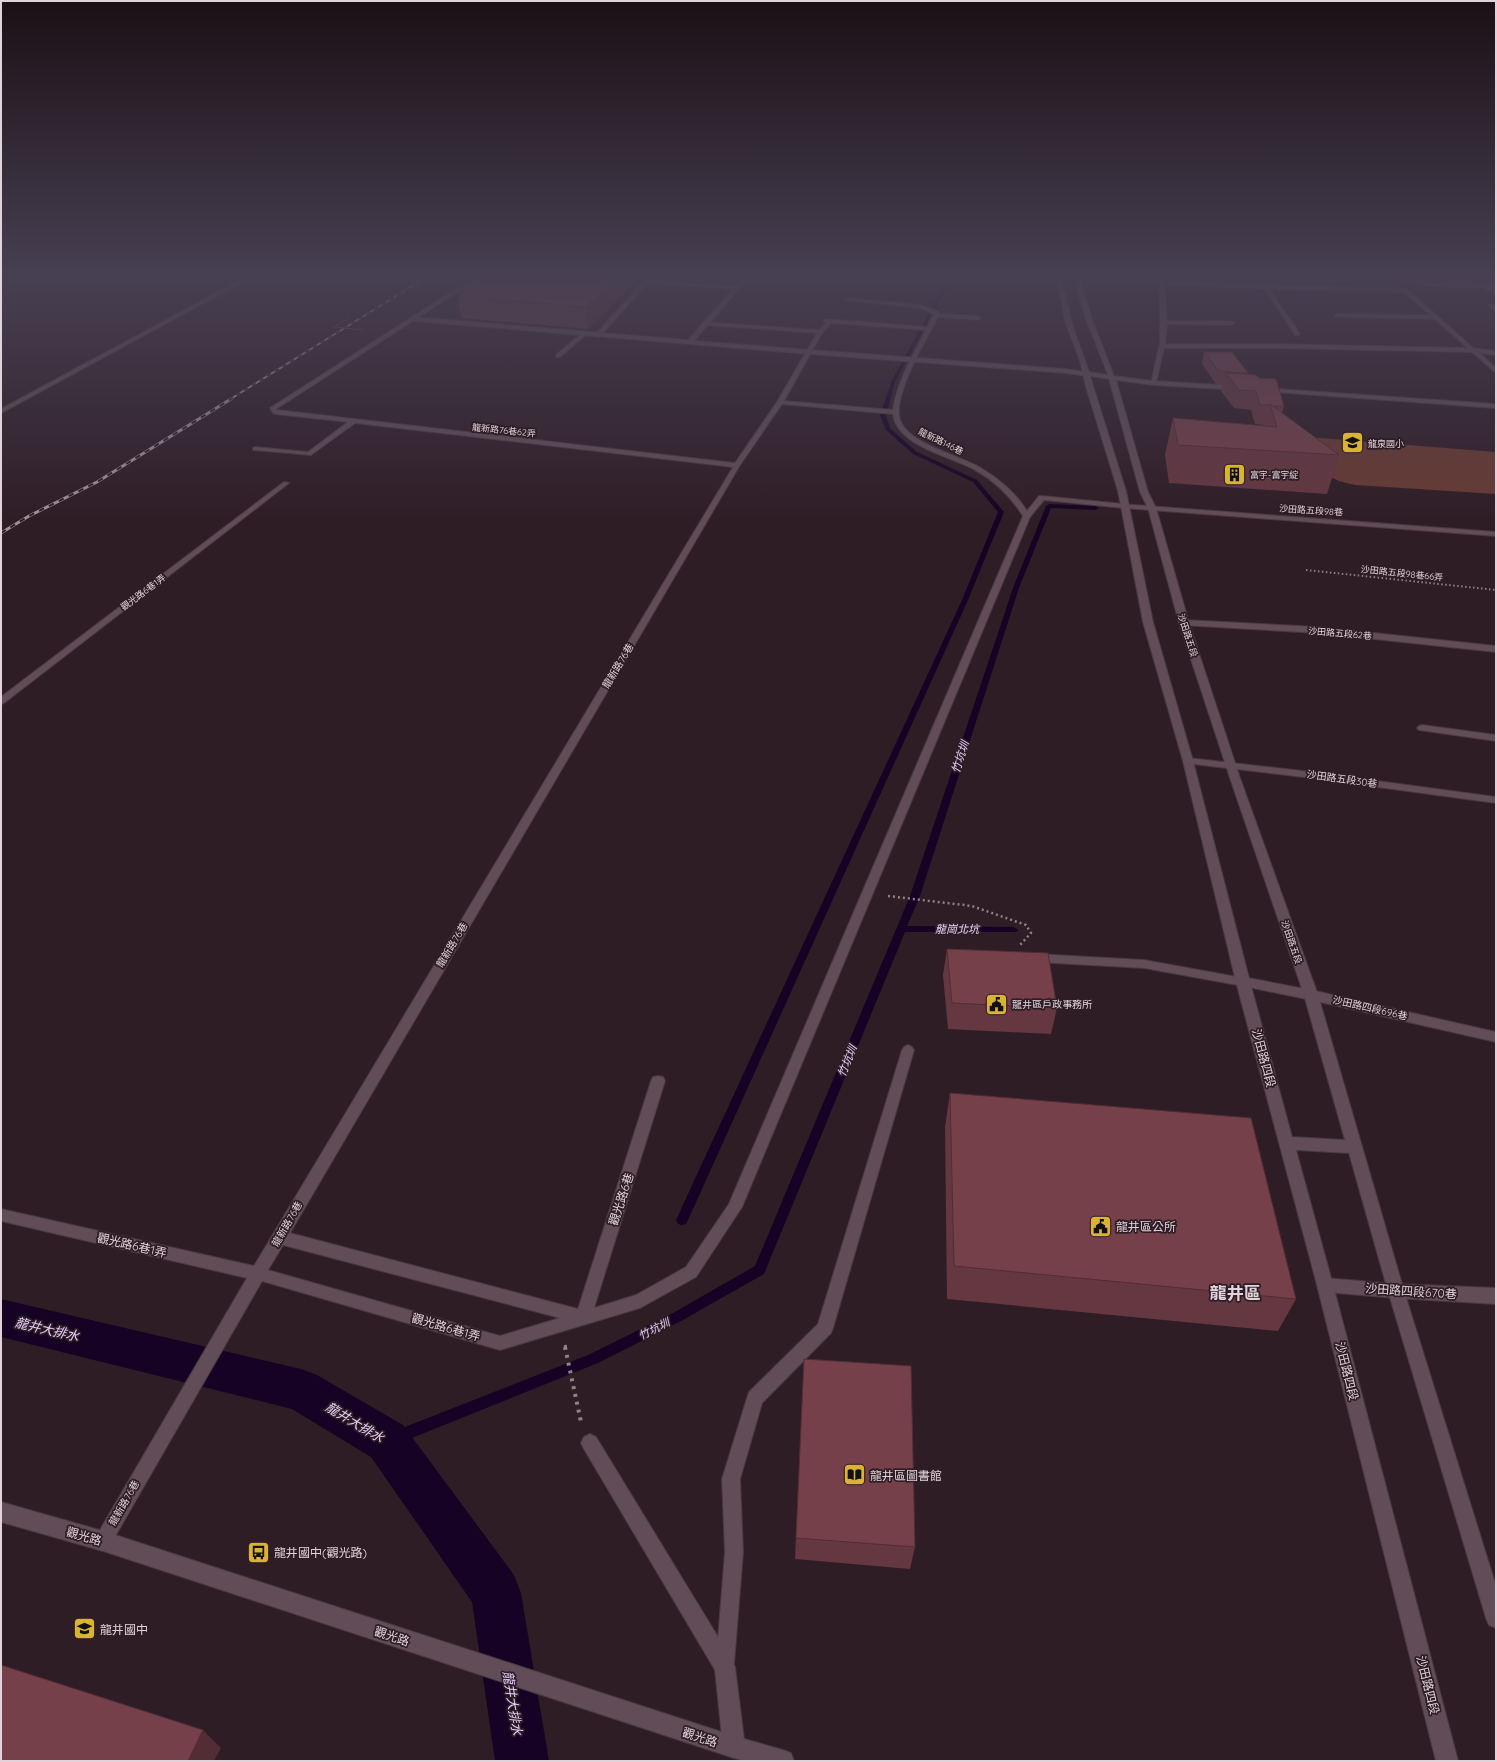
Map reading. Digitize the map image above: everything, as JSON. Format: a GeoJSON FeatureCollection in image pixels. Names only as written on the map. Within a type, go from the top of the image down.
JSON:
{"type":"FeatureCollection","features":[{"type":"Feature","properties":{"kind":"street"},"geometry":{"type":"LineString","coordinates":[[857,355],[1065,371],[1154,383],[1245,389]]}},
{"type":"Feature","properties":{"kind":"street"},"geometry":{"type":"LineString","coordinates":[[1080,355],[1122,491],[1148,622],[1188,761],[1243,982]]}},
{"type":"Feature","properties":{"kind":"street","name":"沙田路五段"},"geometry":{"type":"LineString","coordinates":[[1103,355],[1112,378],[1144,492],[1152,508],[1184,623],[1231,766],[1311,995]]}},
{"type":"Feature","properties":{"kind":"street"},"geometry":{"type":"LineString","coordinates":[[1479,355],[1496,371]]}},
{"type":"Feature","properties":{"kind":"street"},"geometry":{"type":"LineString","coordinates":[[1253,389],[1496,406]]}},
{"type":"Feature","properties":{"kind":"street","name":"沙田路五段98巷"},"geometry":{"type":"LineString","coordinates":[[1124,506],[1496,534]]}},
{"type":"Feature","properties":{"kind":"street","name":"沙田路五段62巷"},"geometry":{"type":"LineString","coordinates":[[1184,623],[1318,630],[1496,649]]}},
{"type":"Feature","properties":{"kind":"street","name":"沙田路五段30巷"},"geometry":{"type":"LineString","coordinates":[[1188,761],[1496,800]]}},
{"type":"Feature","properties":{"kind":"street","name":"沙田路四段696巷"},"geometry":{"type":"LineString","coordinates":[[1243,982],[1311,995],[1496,1037]]}},
{"type":"Feature","properties":{"kind":"street","name":"沙田路四段"},"geometry":{"type":"LineString","coordinates":[[1243,982],[1325,1285],[1447,1761]]}},
{"type":"Feature","properties":{"kind":"street"},"geometry":{"type":"LineString","coordinates":[[1311,995],[1396,1291],[1496,1618]]}},
{"type":"Feature","properties":{"kind":"street"},"geometry":{"type":"LineString","coordinates":[[1287,1143],[1355,1147]]}},
{"type":"Feature","properties":{"kind":"street","name":"沙田路四段670巷"},"geometry":{"type":"LineString","coordinates":[[1325,1285],[1396,1291],[1496,1296]]}},
{"type":"Feature","properties":{"kind":"street"},"geometry":{"type":"LineString","coordinates":[[590,1443],[725,1667],[734,1748]]}},
{"type":"Feature","properties":{"kind":"street","name":"觀光路"},"geometry":{"type":"LineString","coordinates":[[1,1512],[103,1542],[734,1748],[783,1761]]}},
{"type":"Feature","properties":{"kind":"lane"},"geometry":{"type":"LineString","coordinates":[[1,412],[106,355]]}},
{"type":"Feature","properties":{"kind":"lane","name":"龍新路76巷62弄"},"geometry":{"type":"LineString","coordinates":[[356,355],[273,408],[275,412],[737,465]]}},
{"type":"Feature","properties":{"kind":"lane","name":"龍新路76巷"},"geometry":{"type":"LineString","coordinates":[[103,1542],[120,1510],[240,1304],[737,465],[780,402],[807,355]]}},
{"type":"Feature","properties":{"kind":"lane"},"geometry":{"type":"LineString","coordinates":[[780,402],[894,412],[916,355]]}},
{"type":"Feature","properties":{"kind":"lane"},"geometry":{"type":"LineString","coordinates":[[1154,383],[1160,355]]}},
{"type":"Feature","properties":{"kind":"lane","name":"龍新路146巷"},"geometry":{"type":"LineString","coordinates":[[894,412],[898,425],[908,435],[932,448],[975,467],[992,478],[1014,497],[1027,516]]}},
{"type":"Feature","properties":{"kind":"lane"},"geometry":{"type":"LineString","coordinates":[[256,449],[310,454],[353,422]]}},
{"type":"Feature","properties":{"kind":"lane","name":"觀光路6巷1弄"},"geometry":{"type":"LineString","coordinates":[[1,701],[286,483]]}},
{"type":"Feature","properties":{"kind":"lane","name":"觀光路6巷1弄"},"geometry":{"type":"LineString","coordinates":[[1,1214],[259,1274],[500,1343],[640,1301],[691,1272],[735,1207],[1027,516],[1042,498],[1124,506]]}},
{"type":"Feature","properties":{"kind":"lane"},"geometry":{"type":"LineString","coordinates":[[1422,728],[1496,738]]}},
{"type":"Feature","properties":{"kind":"lane"},"geometry":{"type":"LineString","coordinates":[[1021,957],[1144,964],[1243,982]]}},
{"type":"Feature","properties":{"kind":"lane"},"geometry":{"type":"LineString","coordinates":[[725,1667],[734,1552],[731,1479],[755,1398],[825,1328],[908,1050]]}},
{"type":"Feature","properties":{"kind":"lane","name":"觀光路6巷"},"geometry":{"type":"LineString","coordinates":[[583,1318],[658,1081]]}},
{"type":"Feature","properties":{"kind":"lane"},"geometry":{"type":"LineString","coordinates":[[279,1238],[583,1318]]}},
{"type":"Feature","properties":{"kind":"path","name":"沙田路五段98巷66弄"},"geometry":{"type":"LineString","coordinates":[[1306,570],[1496,590]]}},
{"type":"Feature","properties":{"kind":"path"},"geometry":{"type":"LineString","coordinates":[[896,898],[972,906],[1026,925],[1031,933],[1018,946],[1018,953],[1021,957]]}},
{"type":"Feature","properties":{"kind":"path"},"geometry":{"type":"LineString","coordinates":[[564,1344],[581,1420]]}},
{"type":"Feature","properties":{"kind":"shaded area"},"geometry":{"type":"Polygon","coordinates":[[[1230,425],[1296,436],[1496,452],[1496,494],[1355,485],[1339,481],[1320,472],[1309,454],[1312,449],[1298,442],[1303,460],[1235,454],[1230,425]]]}},
{"type":"Feature","properties":{"kind":"building"},"geometry":{"type":"Polygon","coordinates":[[[1207,355],[1234,355],[1248,373],[1219,371],[1207,355]]]}},
{"type":"Feature","properties":{"kind":"building"},"geometry":{"type":"Polygon","coordinates":[[[1226,373],[1256,375],[1259,378],[1276,379],[1284,406],[1272,406],[1270,404],[1260,405],[1256,391],[1239,390],[1226,373]]]}},
{"type":"Feature","properties":{"kind":"building"},"geometry":{"type":"Polygon","coordinates":[[[1270,404],[1339,455],[1178,445],[1173,418],[1277,427],[1270,404]]]}},
{"type":"Feature","properties":{"kind":"building"},"geometry":{"type":"Polygon","coordinates":[[[947,949],[1048,953],[1057,1008],[952,1003],[947,949]]]}},
{"type":"Feature","properties":{"kind":"building","name":"龍井區公所"},"geometry":{"type":"Polygon","coordinates":[[[950,1093],[1251,1118],[1296,1299],[954,1266],[950,1093]]]}},
{"type":"Feature","properties":{"kind":"building","name":"龍井區圖書館"},"geometry":{"type":"Polygon","coordinates":[[[804,1359],[911,1366],[915,1547],[796,1538],[804,1359]]]}},
{"type":"Feature","properties":{"kind":"building"},"geometry":{"type":"Polygon","coordinates":[[[1,1665],[203,1730],[188,1761],[1,1761],[1,1665]]]}},
{"type":"Feature","properties":{"kind":"waterway"},"geometry":{"type":"LineString","coordinates":[[682,1220],[965,600],[1001,512],[975,481],[915,453],[888,429],[883,416],[893,382],[908,355]]}},
{"type":"Feature","properties":{"kind":"waterway","name":"竹坑圳"},"geometry":{"type":"LineString","coordinates":[[901,929],[915,896],[1016,588],[1049,506],[1096,508]]}},
{"type":"Feature","properties":{"kind":"waterway","name":"竹坑圳"},"geometry":{"type":"LineString","coordinates":[[387,1441],[593,1359],[677,1317],[760,1270],[901,929]]}},
{"type":"Feature","properties":{"kind":"waterway","name":"龍崗北坑"},"geometry":{"type":"LineString","coordinates":[[901,929],[1013,930]]}},
{"type":"Feature","properties":{"kind":"waterway","name":"龍井大排水"},"geometry":{"type":"LineString","coordinates":[[1,1318],[301,1390],[387,1441],[496,1593],[522,1761]]}},
{"type":"Feature","properties":{"kind":"railway"},"geometry":{"type":"LineString","coordinates":[[229,400],[301,355]]}},
{"type":"Feature","properties":{"kind":"railway"},"geometry":{"type":"LineString","coordinates":[[1,533],[29,516],[97,482],[231,399]]}},
{"type":"Feature","properties":{"kind":"place","name":"龍泉國小"},"geometry":{"type":"Point","coordinates":[1353,443]}},
{"type":"Feature","properties":{"kind":"place","name":"富宇-富宇綻"},"geometry":{"type":"Point","coordinates":[1235,474]}},
{"type":"Feature","properties":{"kind":"place","name":"龍井區戶政事務所"},"geometry":{"type":"Point","coordinates":[996,1004]}},
{"type":"Feature","properties":{"kind":"place","name":"龍井區公所"},"geometry":{"type":"Point","coordinates":[1100,1226]}},
{"type":"Feature","properties":{"kind":"place","name":"龍井區圖書館"},"geometry":{"type":"Point","coordinates":[854,1475]}},
{"type":"Feature","properties":{"kind":"place","name":"龍井國中(觀光路)"},"geometry":{"type":"Point","coordinates":[258,1552]}},
{"type":"Feature","properties":{"kind":"place","name":"龍井國中"},"geometry":{"type":"Point","coordinates":[84,1629]}},
{"type":"Feature","properties":{"kind":"district","name":"龍井區"},"geometry":{"type":"Point","coordinates":[1235,1292]}}]}
